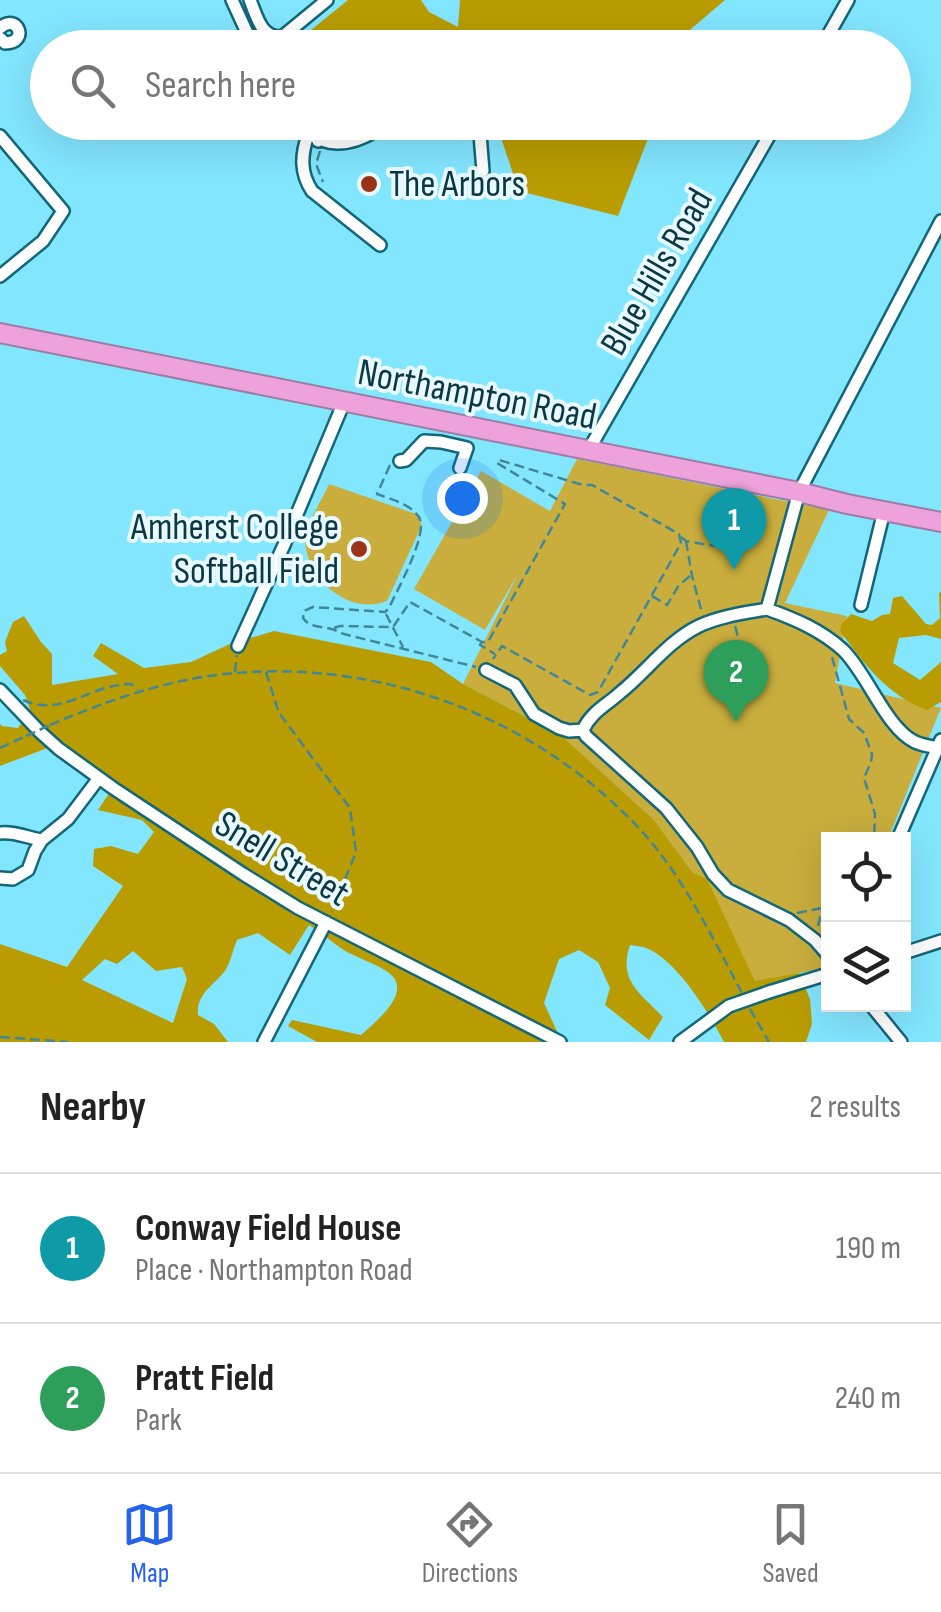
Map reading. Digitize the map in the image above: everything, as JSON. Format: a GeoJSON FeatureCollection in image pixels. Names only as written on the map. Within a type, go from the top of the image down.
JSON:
{"type":"FeatureCollection","features":[{"type":"Feature","properties":{"kind":"highway","name":"Northampton Road"},"geometry":{"type":"LineString","coordinates":[[0,333],[941,522]]}},
{"type":"Feature","properties":{"kind":"street"},"geometry":{"type":"LineString","coordinates":[[250,0],[263,30]]}},
{"type":"Feature","properties":{"kind":"street"},"geometry":{"type":"LineString","coordinates":[[291,30],[327,0]]}},
{"type":"Feature","properties":{"kind":"street"},"geometry":{"type":"LineString","coordinates":[[831,30],[848,0]]}},
{"type":"Feature","properties":{"kind":"street"},"geometry":{"type":"LineString","coordinates":[[235,1],[247,30]]}},
{"type":"Feature","properties":{"kind":"street"},"geometry":{"type":"LineString","coordinates":[[0,28],[10,23],[19,32],[12,43],[0,39]]}},
{"type":"Feature","properties":{"kind":"street"},"geometry":{"type":"LineString","coordinates":[[0,136],[63,210],[43,242],[0,276]]}},
{"type":"Feature","properties":{"kind":"street"},"geometry":{"type":"LineString","coordinates":[[311,140],[303,150],[305,181],[312,191],[380,245]]}},
{"type":"Feature","properties":{"kind":"street"},"geometry":{"type":"LineString","coordinates":[[322,140],[340,144],[361,140]]}},
{"type":"Feature","properties":{"kind":"street"},"geometry":{"type":"LineString","coordinates":[[480,140],[483,171]]}},
{"type":"Feature","properties":{"kind":"street","name":"Blue Hills Road"},"geometry":{"type":"LineString","coordinates":[[588,451],[768,140]]}},
{"type":"Feature","properties":{"kind":"street"},"geometry":{"type":"LineString","coordinates":[[768,609],[799,492],[941,221]]}},
{"type":"Feature","properties":{"kind":"street"},"geometry":{"type":"LineString","coordinates":[[238,646],[344,402]]}},
{"type":"Feature","properties":{"kind":"street"},"geometry":{"type":"LineString","coordinates":[[394,465],[424,441],[432,441],[467,448],[460,468]]}},
{"type":"Feature","properties":{"kind":"street"},"geometry":{"type":"LineString","coordinates":[[861,605],[884,511]]}},
{"type":"Feature","properties":{"kind":"street"},"geometry":{"type":"LineString","coordinates":[[583,730],[595,712],[696,627],[768,609],[800,621],[830,640],[845,652],[900,731],[915,742],[939,744],[901,832]]}},
{"type":"Feature","properties":{"kind":"street"},"geometry":{"type":"LineString","coordinates":[[486,670],[515,685],[534,714],[559,728],[583,730]]}},
{"type":"Feature","properties":{"kind":"street","name":"Snell Street"},"geometry":{"type":"LineString","coordinates":[[0,690],[48,740],[227,864],[327,923],[560,1042]]}},
{"type":"Feature","properties":{"kind":"street"},"geometry":{"type":"LineString","coordinates":[[583,730],[666,808],[728,890],[782,916],[821,947]]}},
{"type":"Feature","properties":{"kind":"street"},"geometry":{"type":"LineString","coordinates":[[0,878],[13,880],[28,870],[42,840],[68,819],[100,778]]}},
{"type":"Feature","properties":{"kind":"street"},"geometry":{"type":"LineString","coordinates":[[0,833],[13,832],[42,840]]}},
{"type":"Feature","properties":{"kind":"street"},"geometry":{"type":"LineString","coordinates":[[264,1042],[327,923]]}},
{"type":"Feature","properties":{"kind":"street"},"geometry":{"type":"LineString","coordinates":[[911,951],[941,941]]}},
{"type":"Feature","properties":{"kind":"street"},"geometry":{"type":"LineString","coordinates":[[680,1042],[728,1006],[821,976]]}},
{"type":"Feature","properties":{"kind":"street"},"geometry":{"type":"LineString","coordinates":[[877,1012],[901,1042]]}},
{"type":"Feature","properties":{"kind":"path"},"geometry":{"type":"LineString","coordinates":[[334,628],[340,633],[486,670],[502,646],[590,695],[598,692],[681,543],[680,537],[592,485],[499,460],[497,464],[564,504],[490,639],[482,642],[410,602],[394,627]]}},
{"type":"Feature","properties":{"kind":"path"},"geometry":{"type":"LineString","coordinates":[[385,612],[422,528],[417,514],[377,494],[394,465]]}},
{"type":"Feature","properties":{"kind":"path"},"geometry":{"type":"LineString","coordinates":[[680,537],[686,541],[705,624]]}},
{"type":"Feature","properties":{"kind":"path"},"geometry":{"type":"LineString","coordinates":[[686,541],[716,546]]}},
{"type":"Feature","properties":{"kind":"path"},"geometry":{"type":"LineString","coordinates":[[652,596],[666,605],[678,585],[692,576]]}},
{"type":"Feature","properties":{"kind":"path"},"geometry":{"type":"LineString","coordinates":[[385,612],[313,607],[304,611],[303,618],[311,626],[394,627]]}},
{"type":"Feature","properties":{"kind":"path"},"geometry":{"type":"LineString","coordinates":[[385,612],[403,649]]}},
{"type":"Feature","properties":{"kind":"path"},"geometry":{"type":"LineString","coordinates":[[732,615],[740,641]]}},
{"type":"Feature","properties":{"kind":"path"},"geometry":{"type":"LineString","coordinates":[[830,640],[849,719],[864,733],[872,754],[864,778],[875,814],[874,832]]}},
{"type":"Feature","properties":{"kind":"path"},"geometry":{"type":"LineString","coordinates":[[482,642],[480,645],[496,655]]}},
{"type":"Feature","properties":{"kind":"path"},"geometry":{"type":"LineString","coordinates":[[234,673],[238,646]]}},
{"type":"Feature","properties":{"kind":"path"},"geometry":{"type":"LineString","coordinates":[[266,672],[279,713],[350,808],[356,852],[327,923]]}},
{"type":"Feature","properties":{"kind":"path"},"geometry":{"type":"LineString","coordinates":[[0,748],[138,691],[234,673],[329,674],[402,686],[451,702],[556,756],[618,807],[660,853],[703,919],[770,1042]]}},
{"type":"Feature","properties":{"kind":"path"},"geometry":{"type":"LineString","coordinates":[[20,698],[36,706],[53,707],[116,684],[131,684],[138,691]]}},
{"type":"Feature","properties":{"kind":"path"},"geometry":{"type":"LineString","coordinates":[[782,916],[821,908]]}},
{"type":"Feature","properties":{"kind":"path"},"geometry":{"type":"LineString","coordinates":[[815,940],[821,913]]}},
{"type":"Feature","properties":{"kind":"path"},"geometry":{"type":"LineString","coordinates":[[0,1037],[68,1042]]}},
{"type":"Feature","properties":{"kind":"shaded area"},"geometry":{"type":"Polygon","coordinates":[[[348,0],[421,0],[429,12],[458,27],[460,0],[725,0],[691,30],[311,30],[348,0]]]}},
{"type":"Feature","properties":{"kind":"shaded area"},"geometry":{"type":"Polygon","coordinates":[[[502,140],[647,140],[618,216],[519,191],[502,140]]]}},
{"type":"Feature","properties":{"kind":"shaded area"},"geometry":{"type":"Polygon","coordinates":[[[577,459],[829,510],[785,603],[847,616],[835,683],[941,708],[891,832],[821,832],[821,969],[755,982],[707,880],[693,873],[654,820],[561,735],[463,684],[518,574],[485,630],[414,589],[481,471],[550,511],[577,459]]]}},
{"type":"Feature","properties":{"kind":"shaded area","name":"Amherst College Softball Field"},"geometry":{"type":"Polygon","coordinates":[[[329,484],[416,514],[422,525],[387,601],[359,604],[346,599],[333,592],[314,570],[305,536],[329,484]]]}},
{"type":"Feature","properties":{"kind":"shaded area"},"geometry":{"type":"Polygon","coordinates":[[[941,592],[941,639],[926,635],[899,638],[893,663],[920,680],[941,662],[941,702],[927,710],[889,688],[840,631],[851,614],[872,621],[890,614],[893,598],[902,596],[926,624],[932,625],[940,618],[941,592]]]}},
{"type":"Feature","properties":{"kind":"shaded area"},"geometry":{"type":"Polygon","coordinates":[[[24,616],[52,654],[52,685],[118,674],[93,656],[101,643],[144,668],[191,662],[230,644],[274,631],[431,662],[463,684],[561,735],[654,820],[693,873],[707,879],[755,981],[799,973],[810,999],[812,1024],[806,1042],[724,1042],[680,975],[658,954],[630,945],[627,968],[633,986],[663,1017],[649,1040],[605,1005],[610,988],[598,962],[579,950],[559,959],[544,1003],[562,1042],[317,1042],[288,1026],[292,1020],[361,1035],[383,1015],[397,989],[389,973],[347,952],[309,925],[290,955],[258,933],[237,940],[226,969],[202,996],[198,1008],[198,1015],[214,1024],[228,1042],[0,1042],[0,944],[67,967],[123,886],[93,866],[94,849],[111,846],[138,854],[154,832],[142,820],[98,810],[116,783],[58,744],[0,766],[0,724],[18,728],[30,710],[25,695],[0,666],[0,655],[7,651],[5,642],[13,622],[24,616]],[[133,951],[117,964],[105,959],[82,980],[173,1023],[187,979],[182,967],[156,971],[133,951]]]}},
{"type":"Feature","properties":{"kind":"place","name":"The Arbors"},"geometry":{"type":"Point","coordinates":[369,184]}},
{"type":"Feature","properties":{"kind":"place","name":"Amherst College Softball Field"},"geometry":{"type":"Point","coordinates":[359,549]}},
{"type":"Feature","properties":{"kind":"place","name":"Conway Field House"},"geometry":{"type":"Point","coordinates":[734,570]}},
{"type":"Feature","properties":{"kind":"place","name":"Pratt Field"},"geometry":{"type":"Point","coordinates":[736,722]}}]}
